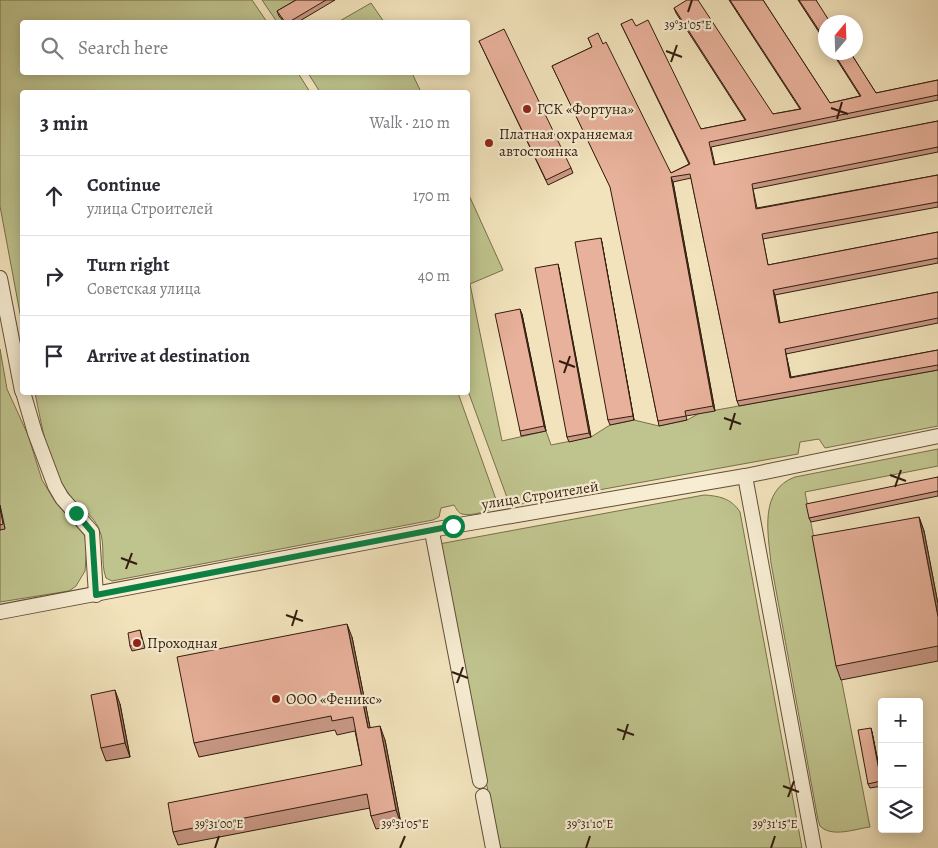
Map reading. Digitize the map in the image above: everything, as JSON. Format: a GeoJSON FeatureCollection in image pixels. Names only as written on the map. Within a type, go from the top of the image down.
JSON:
{"type":"FeatureCollection","features":[{"type":"Feature","properties":{"kind":"street"},"geometry":{"type":"LineString","coordinates":[[0,278],[20,377]]}},
{"type":"Feature","properties":{"kind":"street"},"geometry":{"type":"LineString","coordinates":[[24,395],[35,433],[55,486],[62,498],[92,532],[96,595]]}},
{"type":"Feature","properties":{"kind":"street","name":"улица Строителей"},"geometry":{"type":"LineString","coordinates":[[0,612],[745,476],[938,436]]}},
{"type":"Feature","properties":{"kind":"street"},"geometry":{"type":"LineString","coordinates":[[745,476],[814,848]]}},
{"type":"Feature","properties":{"kind":"street"},"geometry":{"type":"LineString","coordinates":[[432,532],[480,781]]}},
{"type":"Feature","properties":{"kind":"street"},"geometry":{"type":"LineString","coordinates":[[483,796],[493,848]]}},
{"type":"Feature","properties":{"kind":"green space"},"geometry":{"type":"Polygon","coordinates":[[[0,0],[252,0],[266,20],[20,20],[20,75],[299,75],[309,90],[20,90],[20,313],[0,206],[0,0]]]}},
{"type":"Feature","properties":{"kind":"green space"},"geometry":{"type":"Polygon","coordinates":[[[262,0],[318,0],[283,20],[276,20],[262,0]]]}},
{"type":"Feature","properties":{"kind":"green space"},"geometry":{"type":"Polygon","coordinates":[[[371,3],[383,20],[341,20],[371,3]]]}},
{"type":"Feature","properties":{"kind":"green space"},"geometry":{"type":"Polygon","coordinates":[[[309,75],[413,75],[420,90],[319,90],[309,75]]]}},
{"type":"Feature","properties":{"kind":"green space"},"geometry":{"type":"Polygon","coordinates":[[[470,197],[503,270],[470,284],[470,197]]]}},
{"type":"Feature","properties":{"kind":"green space"},"geometry":{"type":"Polygon","coordinates":[[[470,284],[502,441],[546,431],[551,445],[591,437],[610,425],[634,420],[659,426],[687,420],[700,413],[938,370],[938,426],[825,448],[819,439],[800,442],[798,454],[521,504],[509,503],[469,395],[470,284]]]}},
{"type":"Feature","properties":{"kind":"green space"},"geometry":{"type":"Polygon","coordinates":[[[0,349],[7,389],[28,435],[42,480],[56,503],[85,536],[87,545],[85,571],[76,586],[69,591],[0,602],[0,530],[5,528],[0,505],[0,349]]]}},
{"type":"Feature","properties":{"kind":"green space"},"geometry":{"type":"Polygon","coordinates":[[[35,395],[459,395],[498,505],[491,509],[466,515],[459,513],[454,505],[441,508],[439,517],[433,520],[112,581],[106,578],[104,572],[101,535],[96,524],[69,494],[62,483],[51,459],[35,395]]]}},
{"type":"Feature","properties":{"kind":"green space"},"geometry":{"type":"Polygon","coordinates":[[[938,449],[938,466],[805,492],[870,827],[844,832],[831,832],[820,826],[818,820],[771,563],[768,539],[768,514],[771,502],[776,492],[784,483],[795,477],[938,449]]]}},
{"type":"Feature","properties":{"kind":"green space"},"geometry":{"type":"Polygon","coordinates":[[[704,495],[715,496],[729,501],[740,512],[802,848],[501,848],[497,837],[439,544],[704,495]]]}},
{"type":"Feature","properties":{"kind":"building"},"geometry":{"type":"Polygon","coordinates":[[[296,0],[326,0],[292,20],[284,20],[277,11],[296,0]]]}},
{"type":"Feature","properties":{"kind":"building"},"geometry":{"type":"Polygon","coordinates":[[[687,0],[698,0],[773,114],[801,109],[730,0],[763,0],[830,103],[861,96],[838,60],[855,60],[876,93],[938,80],[938,95],[709,142],[714,165],[938,121],[938,147],[752,184],[756,209],[938,175],[938,202],[762,234],[768,265],[938,232],[938,258],[773,290],[779,323],[938,292],[938,318],[785,349],[790,378],[938,350],[938,365],[737,401],[690,174],[671,177],[713,406],[685,411],[686,416],[658,421],[610,187],[552,66],[592,47],[588,38],[598,33],[603,44],[606,42],[671,173],[690,164],[621,24],[632,19],[636,26],[648,20],[701,129],[746,120],[674,8],[687,0]]]}},
{"type":"Feature","properties":{"kind":"building"},"geometry":{"type":"Polygon","coordinates":[[[799,0],[816,0],[826,15],[818,15],[818,29],[799,0]]]}},
{"type":"Feature","properties":{"kind":"building","name":"ГСК «Фортуна»"},"geometry":{"type":"Polygon","coordinates":[[[504,29],[571,168],[546,180],[479,41],[504,29]]]}},
{"type":"Feature","properties":{"kind":"building"},"geometry":{"type":"Polygon","coordinates":[[[601,238],[633,416],[608,420],[575,242],[601,238]]]}},
{"type":"Feature","properties":{"kind":"building"},"geometry":{"type":"Polygon","coordinates":[[[558,264],[589,433],[567,437],[535,268],[558,264]]]}},
{"type":"Feature","properties":{"kind":"building"},"geometry":{"type":"Polygon","coordinates":[[[520,309],[544,426],[520,431],[495,314],[520,309]]]}},
{"type":"Feature","properties":{"kind":"building"},"geometry":{"type":"Polygon","coordinates":[[[938,477],[938,491],[809,518],[806,504],[938,477]]]}},
{"type":"Feature","properties":{"kind":"building"},"geometry":{"type":"Polygon","coordinates":[[[0,508],[3,524],[0,525],[0,508]]]}},
{"type":"Feature","properties":{"kind":"building"},"geometry":{"type":"Polygon","coordinates":[[[919,517],[938,617],[938,646],[836,666],[812,536],[919,517]]]}},
{"type":"Feature","properties":{"kind":"building"},"geometry":{"type":"Polygon","coordinates":[[[347,624],[368,728],[380,726],[396,810],[371,816],[367,794],[173,832],[168,803],[362,765],[353,717],[332,721],[331,716],[194,743],[177,657],[347,624]]]}},
{"type":"Feature","properties":{"kind":"building","name":"Проходная"},"geometry":{"type":"Polygon","coordinates":[[[140,630],[143,644],[130,646],[128,633],[140,630]]]}},
{"type":"Feature","properties":{"kind":"building"},"geometry":{"type":"Polygon","coordinates":[[[115,690],[125,743],[101,748],[91,695],[115,690]]]}},
{"type":"Feature","properties":{"kind":"building"},"geometry":{"type":"Polygon","coordinates":[[[871,728],[878,765],[878,782],[868,784],[858,730],[871,728]]]}},
{"type":"Feature","properties":{"kind":"place","name":"ГСК «Фортуна»"},"geometry":{"type":"Point","coordinates":[527,109]}},
{"type":"Feature","properties":{"kind":"place","name":"Платная охраняемая автостоянка"},"geometry":{"type":"Point","coordinates":[489,143]}},
{"type":"Feature","properties":{"kind":"place","name":"Проходная"},"geometry":{"type":"Point","coordinates":[137,643]}},
{"type":"Feature","properties":{"kind":"place","name":"ООО «Феникс»"},"geometry":{"type":"Point","coordinates":[276,699]}},
{"type":"Feature","properties":{"kind":"route"},"geometry":{"type":"LineString","coordinates":[[76,513],[92,532],[96,595],[432,532],[453,526]]}}]}
